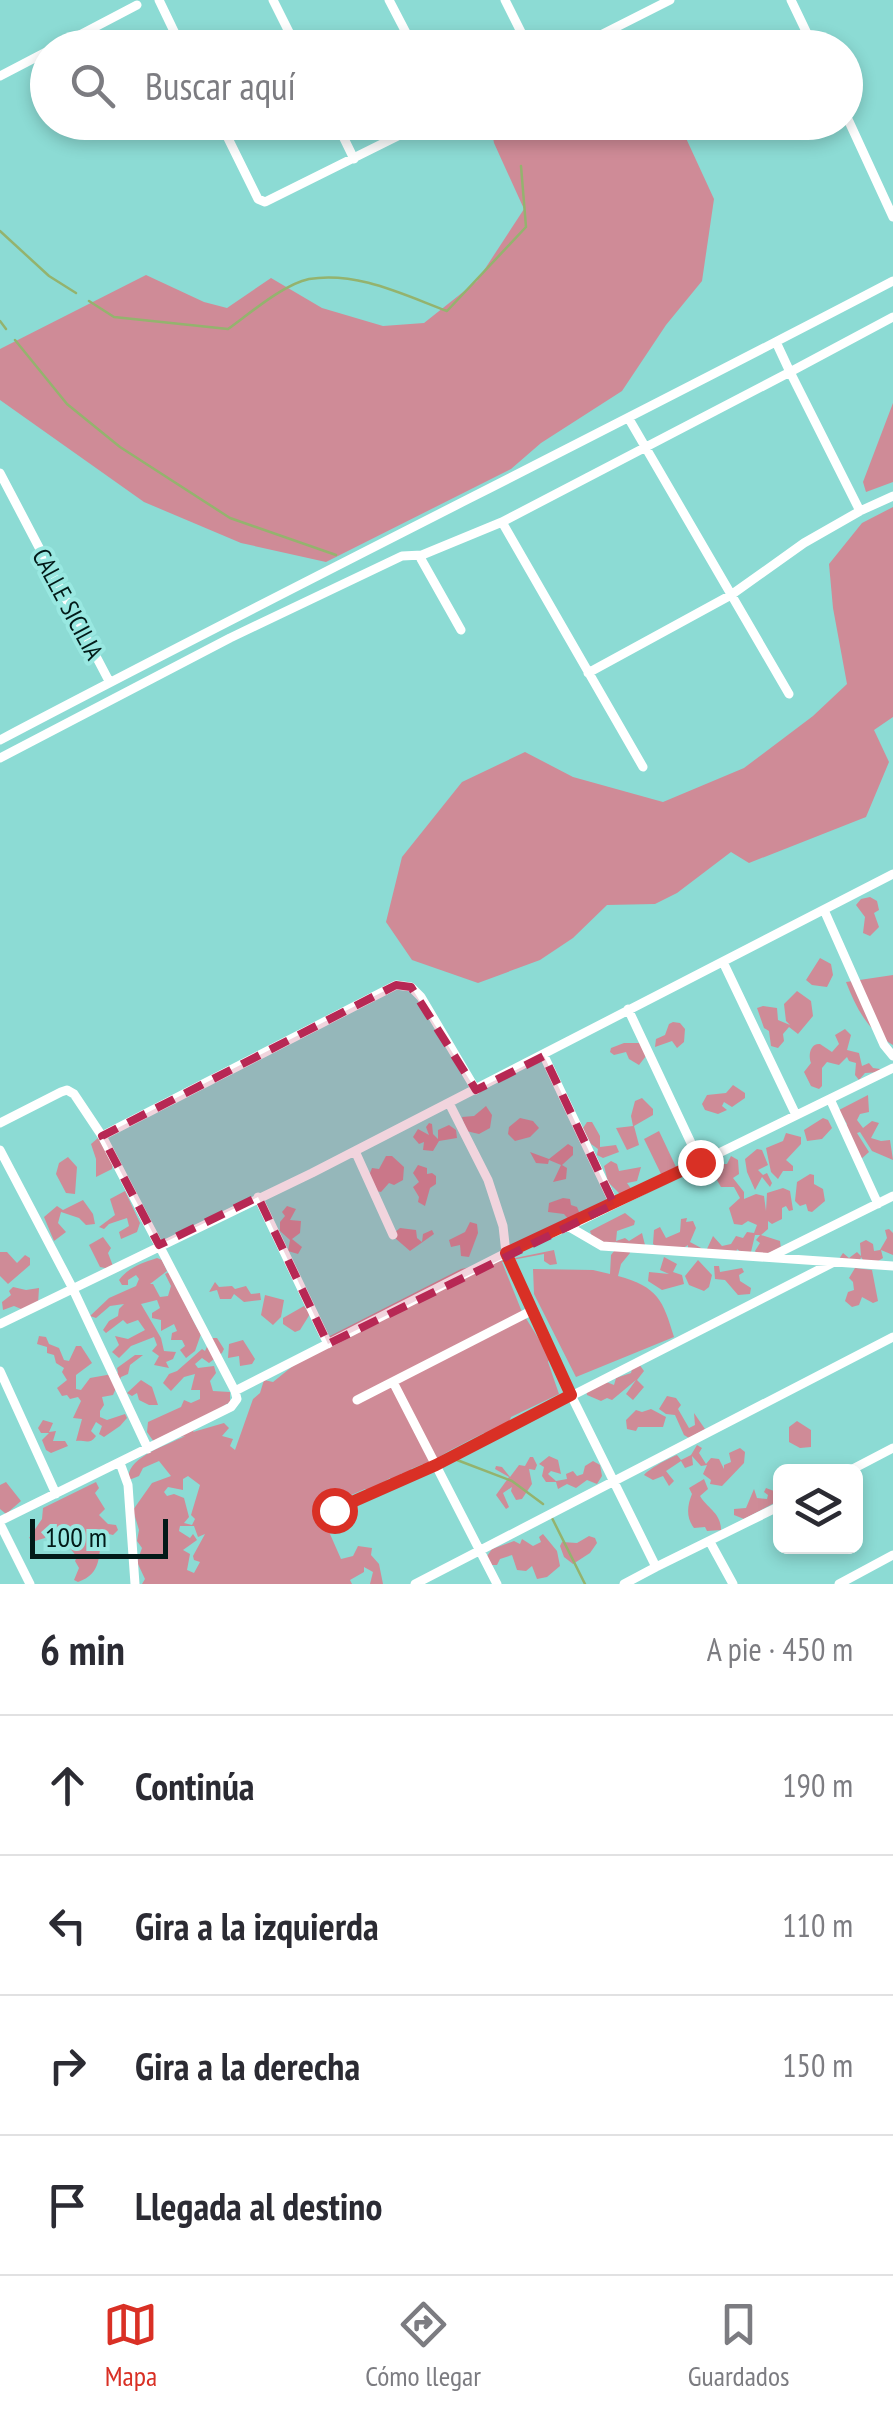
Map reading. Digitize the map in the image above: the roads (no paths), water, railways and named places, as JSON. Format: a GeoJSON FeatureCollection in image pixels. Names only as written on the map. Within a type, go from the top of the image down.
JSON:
{"type":"FeatureCollection","features":[{"type":"Feature","properties":{"kind":"street"},"geometry":{"type":"LineString","coordinates":[[158,0],[173,30]]}},
{"type":"Feature","properties":{"kind":"street"},"geometry":{"type":"LineString","coordinates":[[273,0],[289,30]]}},
{"type":"Feature","properties":{"kind":"street"},"geometry":{"type":"LineString","coordinates":[[390,0],[405,30]]}},
{"type":"Feature","properties":{"kind":"street"},"geometry":{"type":"LineString","coordinates":[[505,0],[519,30]]}},
{"type":"Feature","properties":{"kind":"street"},"geometry":{"type":"LineString","coordinates":[[611,30],[670,0]]}},
{"type":"Feature","properties":{"kind":"street"},"geometry":{"type":"LineString","coordinates":[[792,0],[806,30]]}},
{"type":"Feature","properties":{"kind":"street"},"geometry":{"type":"LineString","coordinates":[[89,30],[137,5]]}},
{"type":"Feature","properties":{"kind":"street"},"geometry":{"type":"LineString","coordinates":[[0,76],[30,60]]}},
{"type":"Feature","properties":{"kind":"street"},"geometry":{"type":"LineString","coordinates":[[229,140],[258,200],[266,202],[390,140]]}},
{"type":"Feature","properties":{"kind":"street"},"geometry":{"type":"LineString","coordinates":[[345,140],[354,158]]}},
{"type":"Feature","properties":{"kind":"street"},"geometry":{"type":"LineString","coordinates":[[858,140],[893,217]]}},
{"type":"Feature","properties":{"kind":"street"},"geometry":{"type":"LineString","coordinates":[[0,740],[893,280]]}},
{"type":"Feature","properties":{"kind":"street"},"geometry":{"type":"LineString","coordinates":[[0,758],[230,638],[402,556],[422,556],[502,522],[893,318]]}},
{"type":"Feature","properties":{"kind":"street"},"geometry":{"type":"LineString","coordinates":[[776,342],[860,511]]}},
{"type":"Feature","properties":{"kind":"street"},"geometry":{"type":"LineString","coordinates":[[629,419],[789,694]]}},
{"type":"Feature","properties":{"kind":"street","name":"CALLE SICILIA"},"geometry":{"type":"LineString","coordinates":[[0,473],[108,681]]}},
{"type":"Feature","properties":{"kind":"street"},"geometry":{"type":"LineString","coordinates":[[588,673],[731,594],[804,542],[893,496]]}},
{"type":"Feature","properties":{"kind":"street"},"geometry":{"type":"LineString","coordinates":[[502,522],[643,768]]}},
{"type":"Feature","properties":{"kind":"street"},"geometry":{"type":"LineString","coordinates":[[422,556],[461,630]]}},
{"type":"Feature","properties":{"kind":"street"},"geometry":{"type":"LineString","coordinates":[[120,675],[130,692]]}},
{"type":"Feature","properties":{"kind":"street"},"geometry":{"type":"LineString","coordinates":[[0,1324],[544,1056],[893,874]]}},
{"type":"Feature","properties":{"kind":"street"},"geometry":{"type":"LineString","coordinates":[[824,910],[884,1045],[893,1056]]}},
{"type":"Feature","properties":{"kind":"street"},"geometry":{"type":"LineString","coordinates":[[723,962],[796,1115]]}},
{"type":"Feature","properties":{"kind":"street"},"geometry":{"type":"LineString","coordinates":[[102,1136],[396,985],[411,987],[421,997],[476,1090]]}},
{"type":"Feature","properties":{"kind":"street"},"geometry":{"type":"LineString","coordinates":[[628,1009],[700,1162]]}},
{"type":"Feature","properties":{"kind":"street"},"geometry":{"type":"LineString","coordinates":[[544,1056],[614,1204]]}},
{"type":"Feature","properties":{"kind":"street"},"geometry":{"type":"LineString","coordinates":[[235,1391],[506,1253],[893,1068]]}},
{"type":"Feature","properties":{"kind":"street"},"geometry":{"type":"LineString","coordinates":[[0,1123],[67,1090],[74,1094],[102,1136],[235,1391],[236,1400],[231,1407],[0,1522],[30,1584]]}},
{"type":"Feature","properties":{"kind":"street"},"geometry":{"type":"LineString","coordinates":[[830,1098],[878,1204]]}},
{"type":"Feature","properties":{"kind":"street"},"geometry":{"type":"LineString","coordinates":[[450,1103],[488,1180],[506,1253],[656,1567]]}},
{"type":"Feature","properties":{"kind":"street"},"geometry":{"type":"LineString","coordinates":[[0,1150],[72,1287],[148,1449]]}},
{"type":"Feature","properties":{"kind":"street"},"geometry":{"type":"LineString","coordinates":[[355,1151],[393,1235]]}},
{"type":"Feature","properties":{"kind":"street"},"geometry":{"type":"LineString","coordinates":[[768,1258],[893,1196]]}},
{"type":"Feature","properties":{"kind":"street"},"geometry":{"type":"LineString","coordinates":[[258,1198],[328,1344]]}},
{"type":"Feature","properties":{"kind":"street"},"geometry":{"type":"LineString","coordinates":[[566,1226],[602,1246],[890,1265]]}},
{"type":"Feature","properties":{"kind":"street"},"geometry":{"type":"LineString","coordinates":[[334,1510],[436,1465],[834,1262]]}},
{"type":"Feature","properties":{"kind":"street"},"geometry":{"type":"LineString","coordinates":[[357,1400],[532,1310]]}},
{"type":"Feature","properties":{"kind":"street"},"geometry":{"type":"LineString","coordinates":[[416,1584],[893,1337]]}},
{"type":"Feature","properties":{"kind":"street"},"geometry":{"type":"LineString","coordinates":[[0,1370],[56,1494]]}},
{"type":"Feature","properties":{"kind":"street"},"geometry":{"type":"LineString","coordinates":[[393,1382],[497,1584]]}},
{"type":"Feature","properties":{"kind":"street"},"geometry":{"type":"LineString","coordinates":[[862,1464],[893,1448]]}},
{"type":"Feature","properties":{"kind":"street"},"geometry":{"type":"LineString","coordinates":[[120,1463],[128,1486],[135,1584]]}},
{"type":"Feature","properties":{"kind":"street"},"geometry":{"type":"LineString","coordinates":[[624,1584],[773,1510]]}},
{"type":"Feature","properties":{"kind":"street"},"geometry":{"type":"LineString","coordinates":[[710,1542],[733,1584]]}},
{"type":"Feature","properties":{"kind":"street"},"geometry":{"type":"LineString","coordinates":[[839,1584],[893,1554]]}},
{"type":"Feature","properties":{"kind":"waterway"},"geometry":{"type":"LineString","coordinates":[[89,301],[114,317],[228,329],[289,287],[327,277],[380,286],[447,311],[526,227],[521,166]]}},
{"type":"Feature","properties":{"kind":"waterway"},"geometry":{"type":"LineString","coordinates":[[0,231],[49,276],[76,293]]}},
{"type":"Feature","properties":{"kind":"waterway"},"geometry":{"type":"LineString","coordinates":[[0,321],[6,329]]}},
{"type":"Feature","properties":{"kind":"waterway"},"geometry":{"type":"LineString","coordinates":[[15,340],[67,404],[120,447],[230,518],[336,555]]}},
{"type":"Feature","properties":{"kind":"waterway"},"geometry":{"type":"LineString","coordinates":[[457,1460],[512,1481],[543,1504]]}},
{"type":"Feature","properties":{"kind":"waterway"},"geometry":{"type":"LineString","coordinates":[[551,1516],[585,1584]]}}]}
